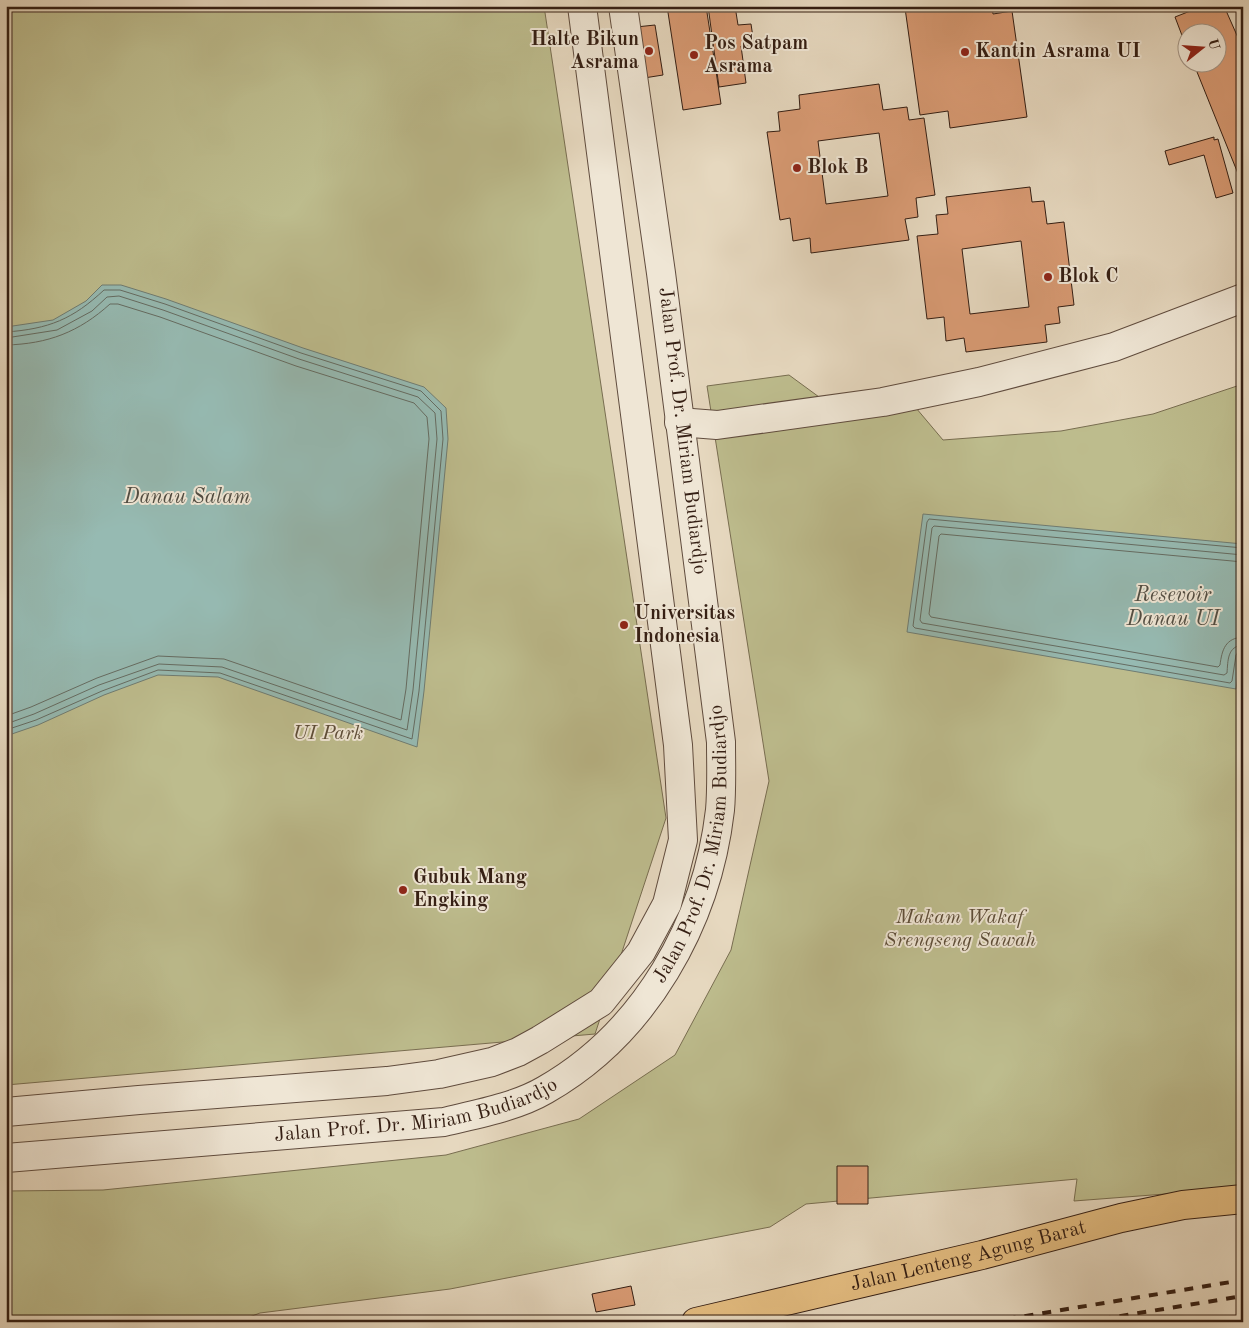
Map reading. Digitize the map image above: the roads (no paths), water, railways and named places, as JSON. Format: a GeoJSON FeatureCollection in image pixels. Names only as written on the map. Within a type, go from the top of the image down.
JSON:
{"type":"FeatureCollection","features":[{"type":"Feature","properties":{"kind":"main road","name":"Jalan Lenteng Agung Barat"},"geometry":{"type":"LineString","coordinates":[[696,1322],[982,1255],[1121,1218],[1183,1205],[1243,1199]]}},
{"type":"Feature","properties":{"kind":"street","name":"Jalan Prof. Dr. Miriam Budiardjo"},"geometry":{"type":"LineString","coordinates":[[6,1112],[387,1081],[438,1074],[492,1062],[518,1052],[540,1040],[601,1002],[641,952],[667,904],[683,840],[678,745],[582,6]]}},
{"type":"Feature","properties":{"kind":"street","name":"Jalan Prof. Dr. Miriam Budiardjo"},"geometry":{"type":"LineString","coordinates":[[6,1158],[444,1122],[486,1112],[544,1091],[586,1064],[631,1020],[671,963],[693,918],[709,870],[720,810],[721,742],[661,273],[623,6]]}},
{"type":"Feature","properties":{"kind":"street"},"geometry":{"type":"LineString","coordinates":[[679,422],[717,424],[874,404],[979,382],[1114,347],[1243,298]]}},
{"type":"Feature","properties":{"kind":"street"},"geometry":{"type":"LineString","coordinates":[[644,478],[686,473]]}},
{"type":"Feature","properties":{"kind":"water","name":"Danau Salam"},"geometry":{"type":"Polygon","coordinates":[[[102,285],[121,285],[166,299],[303,348],[424,387],[446,408],[448,439],[417,747],[218,677],[158,675],[104,695],[38,725],[6,736],[6,327],[53,320],[86,301],[102,285]]]}},
{"type":"Feature","properties":{"kind":"water","name":"Resevoir Danau UI"},"geometry":{"type":"Polygon","coordinates":[[[923,514],[1243,544],[1243,637],[1236,689],[907,632],[923,514]]]}},
{"type":"Feature","properties":{"kind":"railway"},"geometry":{"type":"LineString","coordinates":[[989,1322],[1243,1280]]}},
{"type":"Feature","properties":{"kind":"railway"},"geometry":{"type":"LineString","coordinates":[[1084,1322],[1243,1296]]}},
{"type":"Feature","properties":{"kind":"place","name":"Halte Bikun Asrama"},"geometry":{"type":"Point","coordinates":[649,51]}},
{"type":"Feature","properties":{"kind":"place","name":"Kantin Asrama UI"},"geometry":{"type":"Point","coordinates":[965,52]}},
{"type":"Feature","properties":{"kind":"place","name":"Pos Satpam Asrama"},"geometry":{"type":"Point","coordinates":[694,55]}},
{"type":"Feature","properties":{"kind":"place","name":"Blok B"},"geometry":{"type":"Point","coordinates":[797,168]}},
{"type":"Feature","properties":{"kind":"place","name":"Blok C"},"geometry":{"type":"Point","coordinates":[1048,277]}},
{"type":"Feature","properties":{"kind":"place","name":"Universitas Indonesia"},"geometry":{"type":"Point","coordinates":[624,625]}},
{"type":"Feature","properties":{"kind":"place","name":"Gubuk Mang Engking"},"geometry":{"type":"Point","coordinates":[403,890]}},
{"type":"Feature","properties":{"kind":"park label","name":"UI Park"},"geometry":{"type":"Point","coordinates":[328,734]}},
{"type":"Feature","properties":{"kind":"park label","name":"Makam Wakaf Srengseng Sawah"},"geometry":{"type":"Point","coordinates":[960,930]}}]}
